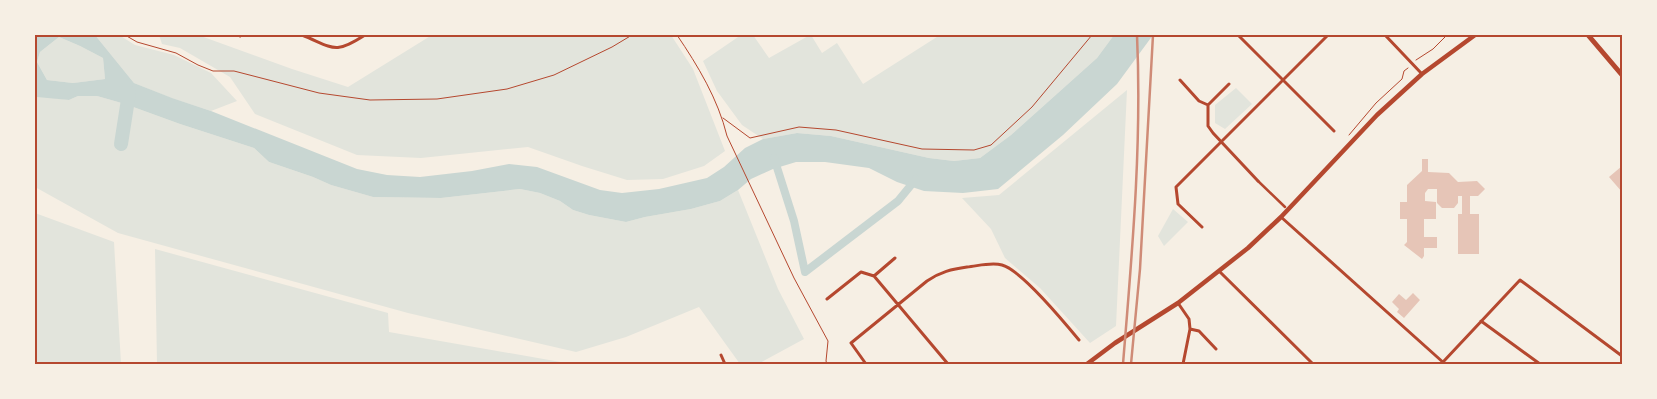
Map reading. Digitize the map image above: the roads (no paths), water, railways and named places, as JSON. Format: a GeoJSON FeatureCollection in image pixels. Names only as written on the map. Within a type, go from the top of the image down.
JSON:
{"type":"FeatureCollection","features":[{"type":"Feature","properties":{"kind":"main road"},"geometry":{"type":"LineString","coordinates":[[1087,364],[1115,343],[1178,303],[1219,271],[1281,218],[1377,115],[1422,74],[1475,35]]}},
{"type":"Feature","properties":{"kind":"main road"},"geometry":{"type":"LineString","coordinates":[[1588,35],[1622,75]]}},
{"type":"Feature","properties":{"kind":"street"},"geometry":{"type":"LineString","coordinates":[[302,35],[331,47],[340,48],[348,46],[365,35]]}},
{"type":"Feature","properties":{"kind":"street"},"geometry":{"type":"LineString","coordinates":[[1202,227],[1178,204],[1176,187],[1328,35]]}},
{"type":"Feature","properties":{"kind":"street"},"geometry":{"type":"LineString","coordinates":[[1385,35],[1422,74]]}},
{"type":"Feature","properties":{"kind":"street"},"geometry":{"type":"LineString","coordinates":[[1239,36],[1334,131]]}},
{"type":"Feature","properties":{"kind":"street"},"geometry":{"type":"LineString","coordinates":[[1180,80],[1199,101],[1208,105]]}},
{"type":"Feature","properties":{"kind":"street"},"geometry":{"type":"LineString","coordinates":[[1229,84],[1208,105],[1208,126],[1220,142],[1285,207]]}},
{"type":"Feature","properties":{"kind":"street"},"geometry":{"type":"LineString","coordinates":[[1281,218],[1444,363],[1520,280],[1622,356]]}},
{"type":"Feature","properties":{"kind":"street"},"geometry":{"type":"LineString","coordinates":[[874,276],[895,258]]}},
{"type":"Feature","properties":{"kind":"street"},"geometry":{"type":"LineString","coordinates":[[866,364],[851,343],[897,305],[939,273],[989,264],[1001,264],[1012,269],[1055,312],[1079,340]]}},
{"type":"Feature","properties":{"kind":"street"},"geometry":{"type":"LineString","coordinates":[[1219,271],[1313,364]]}},
{"type":"Feature","properties":{"kind":"street"},"geometry":{"type":"LineString","coordinates":[[827,299],[861,272],[874,276],[948,364]]}},
{"type":"Feature","properties":{"kind":"street"},"geometry":{"type":"LineString","coordinates":[[1178,303],[1189,320],[1190,329],[1183,364]]}},
{"type":"Feature","properties":{"kind":"street"},"geometry":{"type":"LineString","coordinates":[[1481,321],[1540,364]]}},
{"type":"Feature","properties":{"kind":"street"},"geometry":{"type":"LineString","coordinates":[[1190,329],[1199,331],[1216,349]]}},
{"type":"Feature","properties":{"kind":"street"},"geometry":{"type":"LineString","coordinates":[[721,355],[725,364]]}},
{"type":"Feature","properties":{"kind":"waterway"},"geometry":{"type":"LineString","coordinates":[[121,144],[129,93],[123,93]]}},
{"type":"Feature","properties":{"kind":"waterway"},"geometry":{"type":"LineString","coordinates":[[774,158],[794,221],[805,272],[898,201],[916,179]]}},
{"type":"Feature","properties":{"kind":"railway"},"geometry":{"type":"LineString","coordinates":[[1123,364],[1133,241],[1137,158],[1137,35]]}},
{"type":"Feature","properties":{"kind":"railway"},"geometry":{"type":"LineString","coordinates":[[1131,364],[1140,269],[1153,35]]}}]}
